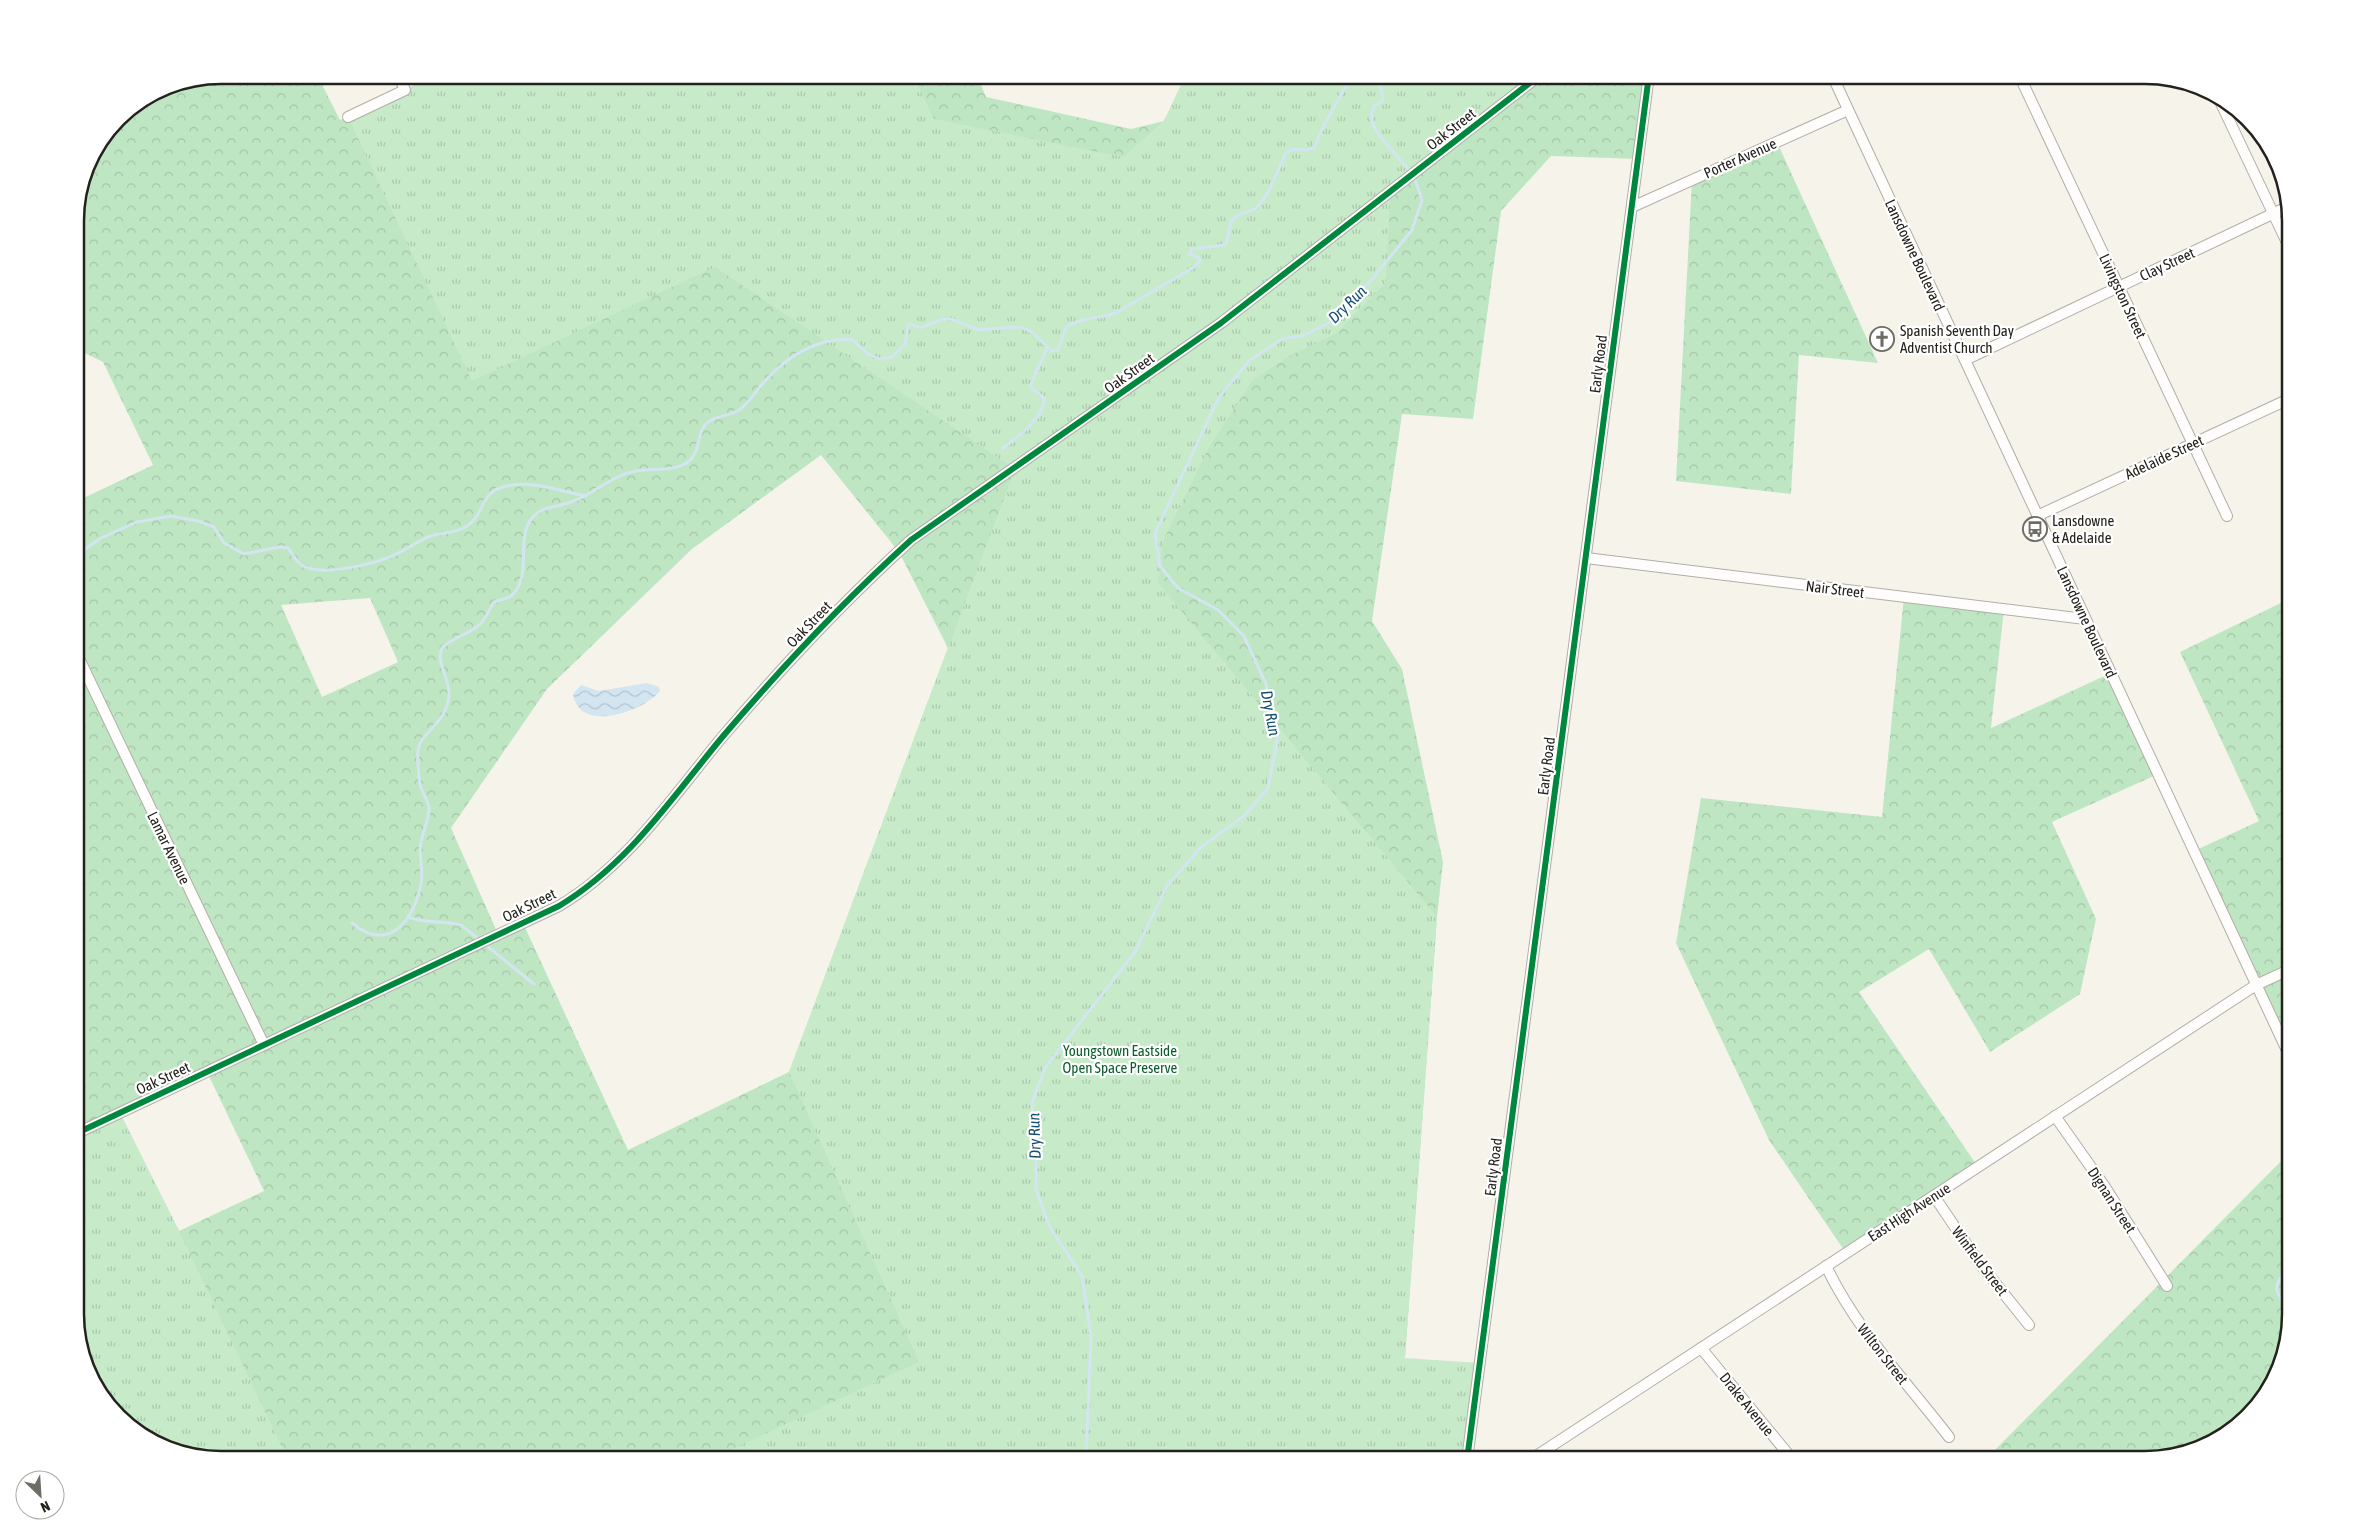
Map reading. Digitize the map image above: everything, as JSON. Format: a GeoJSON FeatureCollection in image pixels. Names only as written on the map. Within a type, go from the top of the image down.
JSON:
{"type":"FeatureCollection","features":[{"type":"Feature","properties":{"kind":"street"},"geometry":{"type":"LineString","coordinates":[[348,116],[405,90],[402,84]]}},
{"type":"Feature","properties":{"kind":"street","name":"Oak Street"},"geometry":{"type":"LineString","coordinates":[[84,1130],[523,923],[579,894],[608,872],[649,827],[756,699],[882,566],[911,540],[1221,323],[1528,84]]}},
{"type":"Feature","properties":{"kind":"street","name":"Early Road"},"geometry":{"type":"LineString","coordinates":[[1468,1451],[1648,84]]}},
{"type":"Feature","properties":{"kind":"street","name":"Lansdowne Boulevard"},"geometry":{"type":"LineString","coordinates":[[1836,84],[2282,1040]]}},
{"type":"Feature","properties":{"kind":"street","name":"Livingston Street"},"geometry":{"type":"LineString","coordinates":[[2023,84],[2227,516]]}},
{"type":"Feature","properties":{"kind":"street"},"geometry":{"type":"LineString","coordinates":[[2224,109],[2282,232]]}},
{"type":"Feature","properties":{"kind":"street","name":"Porter Avenue"},"geometry":{"type":"LineString","coordinates":[[1632,207],[1848,110]]}},
{"type":"Feature","properties":{"kind":"street","name":"Clay Street"},"geometry":{"type":"LineString","coordinates":[[1965,360],[2282,209]]}},
{"type":"Feature","properties":{"kind":"street","name":"Adelaide Street"},"geometry":{"type":"LineString","coordinates":[[2037,516],[2282,402]]}},
{"type":"Feature","properties":{"kind":"street","name":"Nair Street"},"geometry":{"type":"LineString","coordinates":[[1586,558],[2085,619]]}},
{"type":"Feature","properties":{"kind":"street","name":"Lamar Avenue"},"geometry":{"type":"LineString","coordinates":[[84,669],[264,1044]]}},
{"type":"Feature","properties":{"kind":"street","name":"East High Avenue"},"geometry":{"type":"LineString","coordinates":[[1544,1451],[2256,985],[2282,973]]}},
{"type":"Feature","properties":{"kind":"street","name":"Dignan Street"},"geometry":{"type":"LineString","coordinates":[[2056,1116],[2105,1187],[2167,1286]]}},
{"type":"Feature","properties":{"kind":"street","name":"Winfield Street"},"geometry":{"type":"LineString","coordinates":[[1934,1196],[1975,1258],[2029,1325]]}},
{"type":"Feature","properties":{"kind":"street","name":"Wilton Street"},"geometry":{"type":"LineString","coordinates":[[1826,1266],[1838,1293],[1870,1339],[1949,1437]]}},
{"type":"Feature","properties":{"kind":"street","name":"Drake Avenue"},"geometry":{"type":"LineString","coordinates":[[1701,1348],[1785,1451]]}},
{"type":"Feature","properties":{"kind":"green space"},"geometry":{"type":"Polygon","coordinates":[[[212,84],[322,84],[340,120],[417,84],[981,84],[986,97],[1131,129],[1164,121],[1182,84],[1648,84],[1638,159],[1551,156],[1501,211],[1473,419],[1402,414],[1372,621],[1402,669],[1443,862],[1437,917],[1405,1358],[1462,1451],[212,1451],[194,1449],[160,1437],[130,1417],[107,1390],[94,1367],[88,1350],[84,1323],[84,498],[153,465],[103,362],[84,352],[84,212],[88,185],[98,160],[124,124],[152,102],[168,94],[194,86],[212,84]],[[821,455],[692,549],[547,689],[451,828],[498,934],[523,923],[628,1150],[789,1072],[948,648],[899,552],[821,455]],[[370,598],[281,605],[322,697],[398,662],[370,598]],[[207,1072],[120,1113],[179,1231],[264,1191],[207,1072]]]}},
{"type":"Feature","properties":{"kind":"green space","name":"Youngstown Eastside Open Space Preserve"},"geometry":{"type":"Polygon","coordinates":[[[417,84],[917,84],[934,119],[1123,157],[1164,121],[1182,84],[1528,84],[1390,192],[1386,282],[1337,333],[1289,356],[1252,381],[1208,449],[1163,541],[1158,583],[1437,917],[1405,1358],[1480,1363],[1468,1451],[728,1451],[919,1362],[789,1072],[1015,469],[715,267],[472,381],[348,117],[417,84]]]}},
{"type":"Feature","properties":{"kind":"green space"},"geometry":{"type":"Polygon","coordinates":[[[1777,142],[1878,363],[1799,355],[1791,494],[1676,481],[1692,180],[1777,142]]]}},
{"type":"Feature","properties":{"kind":"green space"},"geometry":{"type":"Polygon","coordinates":[[[1904,597],[2004,609],[1991,728],[2111,673],[2158,774],[2052,822],[2096,919],[2080,994],[1990,1052],[1929,949],[1859,992],[1978,1167],[1846,1253],[1769,1140],[1676,943],[1701,798],[1882,817],[1904,597]]]}},
{"type":"Feature","properties":{"kind":"green space"},"geometry":{"type":"Polygon","coordinates":[[[2282,602],[2282,1040],[2194,851],[2259,821],[2180,652],[2282,602]]]}},
{"type":"Feature","properties":{"kind":"green space"},"geometry":{"type":"Polygon","coordinates":[[[120,1113],[179,1231],[284,1451],[212,1451],[194,1449],[177,1444],[160,1437],[130,1417],[118,1405],[102,1383],[88,1350],[84,1323],[84,1130],[120,1113]]]}},
{"type":"Feature","properties":{"kind":"green space"},"geometry":{"type":"Polygon","coordinates":[[[2282,1160],[2282,1323],[2280,1341],[2268,1375],[2248,1405],[2236,1417],[2206,1437],[2172,1449],[2154,1451],[1994,1451],[2282,1160]]]}},
{"type":"Feature","properties":{"kind":"water"},"geometry":{"type":"Polygon","coordinates":[[[647,683],[659,687],[660,691],[652,699],[640,706],[627,712],[612,715],[599,716],[587,713],[578,706],[573,694],[581,685],[599,691],[647,683]]]}},
{"type":"Feature","properties":{"kind":"waterway"},"geometry":{"type":"LineString","coordinates":[[352,923],[365,932],[377,935],[388,934],[398,929],[406,920],[418,897],[422,874],[420,847],[429,809],[420,785],[418,750],[423,738],[438,721],[447,706],[449,690],[440,654],[442,648],[448,643],[477,627],[485,618],[494,602],[511,596],[518,588],[523,568],[525,535],[528,525],[537,513],[579,499],[627,473],[676,467],[688,462],[695,454],[700,434],[705,425],[713,419],[730,414],[743,407],[782,364],[804,350],[828,341],[853,340],[868,354],[879,359],[892,357],[905,344],[908,325],[911,324],[920,328],[943,319],[951,319],[979,330],[1013,327],[1026,329],[1052,351],[1058,350],[1065,330],[1070,325],[1116,313],[1194,267],[1200,261],[1198,257],[1189,254],[1192,249],[1225,245],[1233,219],[1235,216],[1251,211],[1262,201],[1271,187],[1287,152],[1294,149],[1307,150],[1314,148],[1344,89],[1350,84]]}},
{"type":"Feature","properties":{"kind":"waterway","name":"Dry Run"},"geometry":{"type":"LineString","coordinates":[[1086,1451],[1091,1336],[1082,1276],[1049,1226],[1036,1189],[1036,1149],[1032,1103],[1045,1068],[1135,952],[1167,886],[1200,848],[1245,815],[1268,788],[1278,737],[1266,684],[1244,636],[1218,610],[1178,588],[1160,566],[1155,533],[1219,397],[1249,361],[1282,339],[1302,336],[1332,321],[1373,278],[1412,230],[1422,200],[1412,174],[1384,142],[1373,123],[1371,114],[1374,106],[1382,101],[1383,98],[1380,84]]}},
{"type":"Feature","properties":{"kind":"waterway"},"geometry":{"type":"LineString","coordinates":[[1002,449],[1029,427],[1040,413],[1044,398],[1031,388],[1031,384],[1047,348]]}},
{"type":"Feature","properties":{"kind":"waterway"},"geometry":{"type":"LineString","coordinates":[[84,550],[101,538],[137,522],[171,516],[198,521],[214,527],[224,543],[244,554],[280,547],[288,548],[299,563],[307,568],[331,570],[360,566],[385,559],[428,537],[462,529],[477,516],[489,495],[500,488],[521,484],[543,486],[586,496]]}},
{"type":"Feature","properties":{"kind":"waterway"},"geometry":{"type":"LineString","coordinates":[[408,917],[421,921],[461,925],[534,984]]}},
{"type":"Feature","properties":{"kind":"waterway"},"geometry":{"type":"LineString","coordinates":[[2282,1275],[2277,1284],[2278,1295],[2282,1301]]}},
{"type":"Feature","properties":{"kind":"cycle path"},"geometry":{"type":"LineString","coordinates":[[84,1130],[559,906],[584,889],[629,850],[649,828],[724,735],[791,659],[862,586],[911,540],[1221,323],[1528,84]]}},
{"type":"Feature","properties":{"kind":"cycle path"},"geometry":{"type":"LineString","coordinates":[[1468,1451],[1648,84]]}},
{"type":"Feature","properties":{"kind":"place","name":"Spanish Seventh Day Adventist Church"},"geometry":{"type":"Point","coordinates":[1882,339]}},
{"type":"Feature","properties":{"kind":"place","name":"Lansdowne & Adelaide"},"geometry":{"type":"Point","coordinates":[2035,529]}}]}
